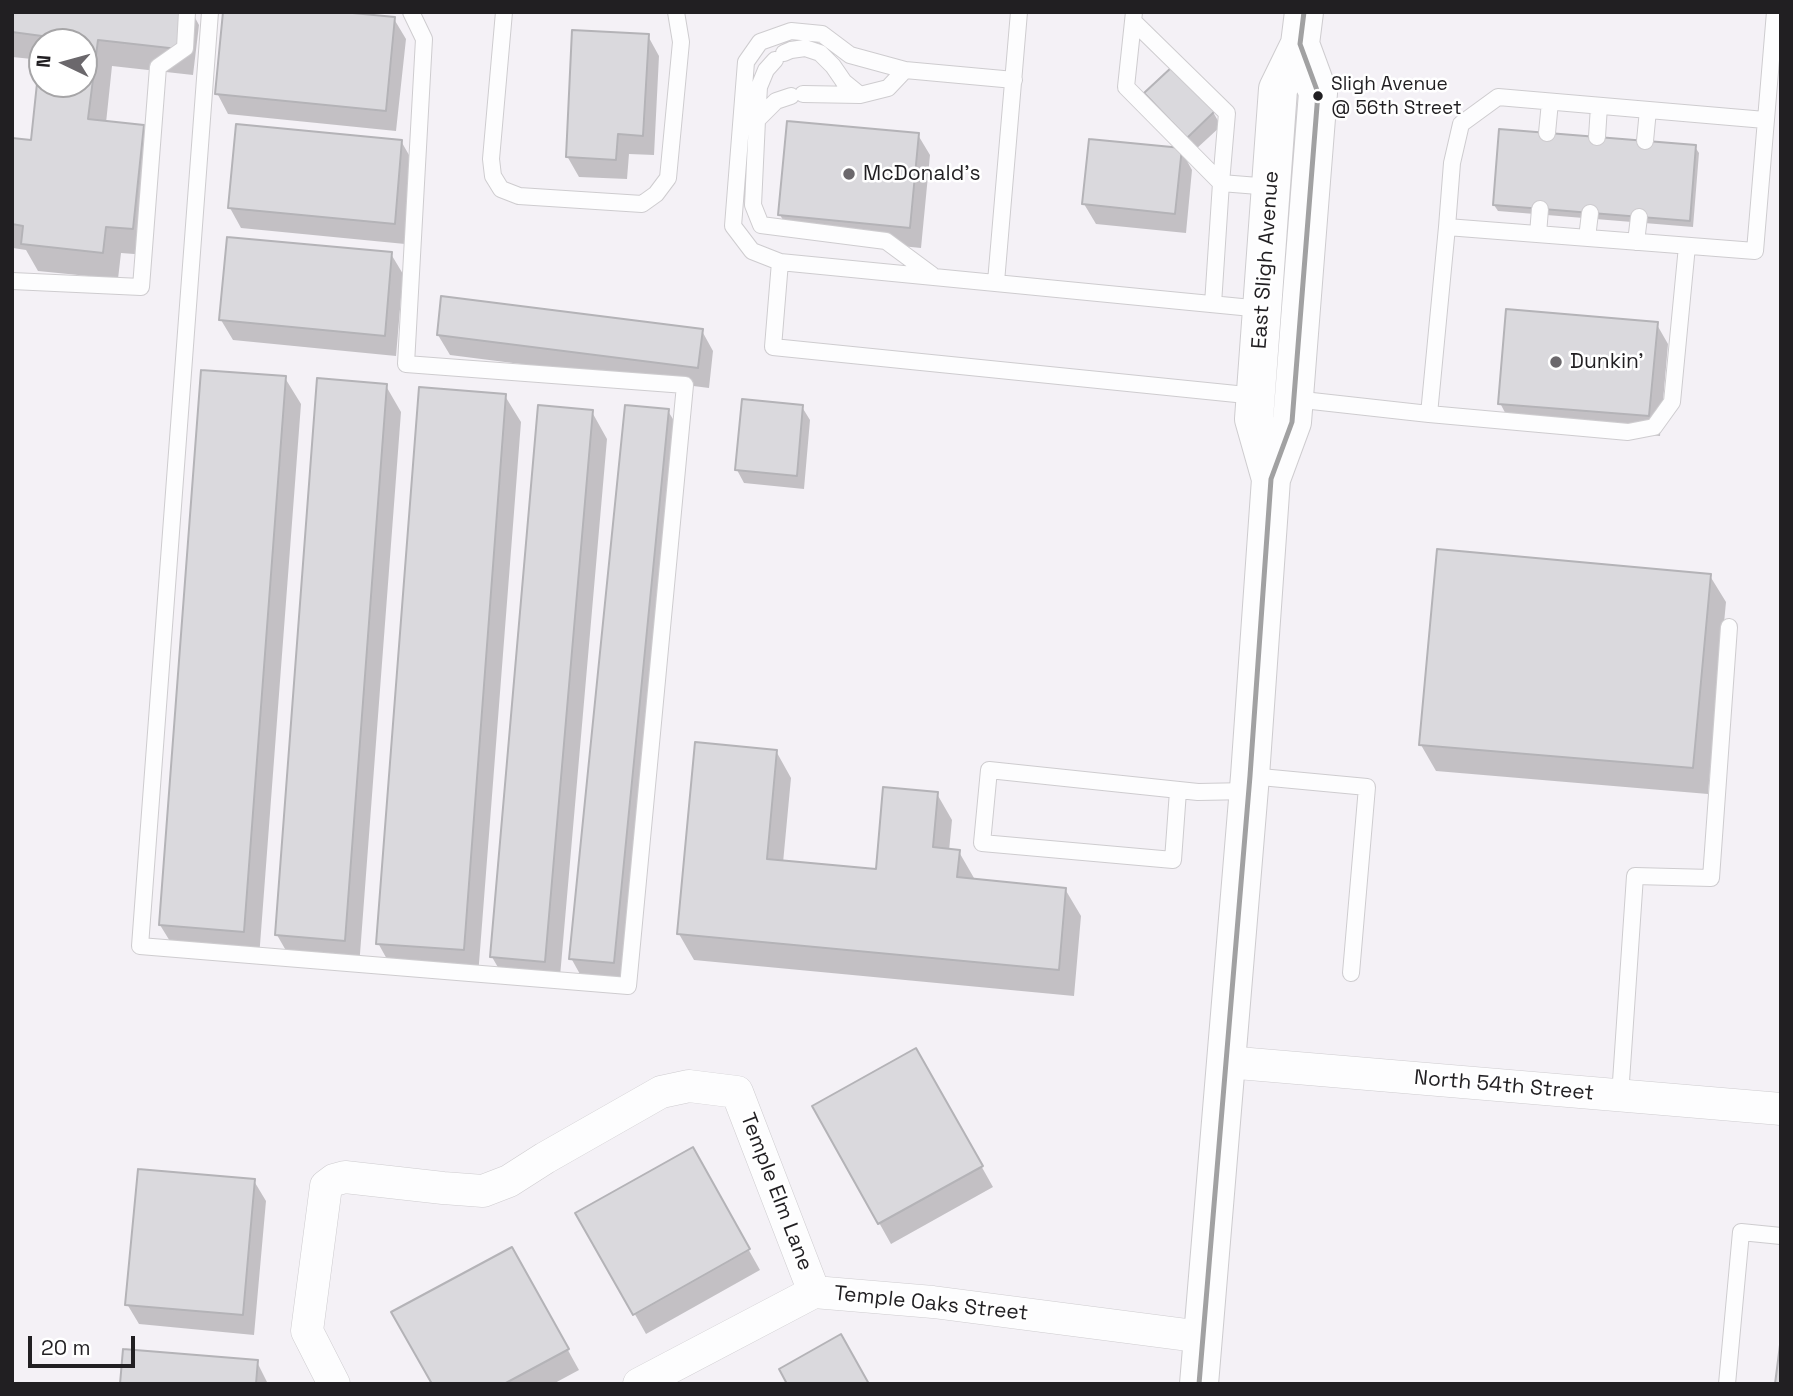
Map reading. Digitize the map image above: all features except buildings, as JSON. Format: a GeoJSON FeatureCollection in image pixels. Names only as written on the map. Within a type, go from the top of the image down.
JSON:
{"type":"FeatureCollection","features":[{"type":"Feature","properties":{"kind":"street","name":"East Sligh Avenue"},"geometry":{"type":"LineString","coordinates":[[1271,479],[1254,419],[1278,89],[1302,28]]}},
{"type":"Feature","properties":{"kind":"street","name":"East Sligh Avenue"},"geometry":{"type":"LineString","coordinates":[[1199,1384],[1250,783],[1271,479],[1292,422],[1318,93],[1302,28]]}},
{"type":"Feature","properties":{"kind":"street","name":"North 54th Street"},"geometry":{"type":"LineString","coordinates":[[1226,1062],[1781,1109]]}},
{"type":"Feature","properties":{"kind":"street","name":"Temple Elm Lane"},"geometry":{"type":"LineString","coordinates":[[334,1384],[307,1331],[326,1186],[345,1177],[484,1191],[509,1181],[661,1092],[689,1086],[737,1092],[814,1292]]}},
{"type":"Feature","properties":{"kind":"street","name":"Temple Oaks Street"},"geometry":{"type":"LineString","coordinates":[[639,1384],[814,1292],[942,1304],[1203,1337]]}},
{"type":"Feature","properties":{"kind":"lane"},"geometry":{"type":"LineString","coordinates":[[12,281],[141,287],[158,67],[185,48],[187,12]]}},
{"type":"Feature","properties":{"kind":"lane"},"geometry":{"type":"LineString","coordinates":[[210,12],[140,946],[628,986],[685,385],[405,364],[424,39],[411,12]]}},
{"type":"Feature","properties":{"kind":"lane"},"geometry":{"type":"LineString","coordinates":[[504,12],[491,159],[493,176],[501,189],[519,196],[642,204],[656,194],[668,178],[681,42],[676,12]]}},
{"type":"Feature","properties":{"kind":"lane"},"geometry":{"type":"LineString","coordinates":[[996,282],[1020,12]]}},
{"type":"Feature","properties":{"kind":"lane"},"geometry":{"type":"LineString","coordinates":[[1447,227],[1755,251],[1775,12]]}},
{"type":"Feature","properties":{"kind":"lane"},"geometry":{"type":"LineString","coordinates":[[1134,17],[1126,87],[1221,183],[1272,187]]}},
{"type":"Feature","properties":{"kind":"lane"},"geometry":{"type":"LineString","coordinates":[[1134,17],[1227,113],[1213,304]]}},
{"type":"Feature","properties":{"kind":"lane"},"geometry":{"type":"LineString","coordinates":[[1014,80],[905,70],[850,55],[822,34],[791,32],[760,43],[746,62],[733,226],[751,251],[780,262],[1262,309]]}},
{"type":"Feature","properties":{"kind":"lane"},"geometry":{"type":"LineString","coordinates":[[860,95],[844,82],[820,54],[805,48],[790,50],[766,70],[759,87],[753,205],[761,225],[886,241],[933,276]]}},
{"type":"Feature","properties":{"kind":"lane"},"geometry":{"type":"LineString","coordinates":[[757,120],[776,101],[797,95],[860,95],[888,88],[905,70]]}},
{"type":"Feature","properties":{"kind":"lane"},"geometry":{"type":"LineString","coordinates":[[1429,414],[1452,163],[1461,124],[1498,97],[1765,120]]}},
{"type":"Feature","properties":{"kind":"lane"},"geometry":{"type":"LineString","coordinates":[[1547,133],[1550,102]]}},
{"type":"Feature","properties":{"kind":"lane"},"geometry":{"type":"LineString","coordinates":[[1597,137],[1599,106]]}},
{"type":"Feature","properties":{"kind":"lane"},"geometry":{"type":"LineString","coordinates":[[1646,141],[1648,110]]}},
{"type":"Feature","properties":{"kind":"lane"},"geometry":{"type":"LineString","coordinates":[[1538,234],[1540,209]]}},
{"type":"Feature","properties":{"kind":"lane"},"geometry":{"type":"LineString","coordinates":[[1587,238],[1590,213]]}},
{"type":"Feature","properties":{"kind":"lane"},"geometry":{"type":"LineString","coordinates":[[1636,242],[1639,217]]}},
{"type":"Feature","properties":{"kind":"lane"},"geometry":{"type":"LineString","coordinates":[[1294,399],[1628,432],[1654,427],[1672,402],[1687,246]]}},
{"type":"Feature","properties":{"kind":"lane"},"geometry":{"type":"LineString","coordinates":[[780,262],[773,347],[1256,396]]}},
{"type":"Feature","properties":{"kind":"lane"},"geometry":{"type":"LineString","coordinates":[[1619,1096],[1635,876],[1711,878],[1730,627]]}},
{"type":"Feature","properties":{"kind":"lane"},"geometry":{"type":"LineString","coordinates":[[1178,790],[1173,860],[982,844],[989,770],[1198,792],[1250,783],[1367,787],[1351,973]]}},
{"type":"Feature","properties":{"kind":"lane"},"geometry":{"type":"LineString","coordinates":[[1727,1384],[1741,1232],[1781,1236]]}},
{"type":"Feature","properties":{"kind":"transit line"},"geometry":{"type":"LineString","coordinates":[[1199,1384],[1250,776],[1271,479],[1292,422],[1318,93],[1300,44],[1304,12]]}},
{"type":"Feature","properties":{"kind":"place","name":"Sligh Avenue @ 56th Street"},"geometry":{"type":"Point","coordinates":[1318,96]}},
{"type":"Feature","properties":{"kind":"place","name":"McDonald's"},"geometry":{"type":"Point","coordinates":[849,174]}},
{"type":"Feature","properties":{"kind":"place","name":"Dunkin'"},"geometry":{"type":"Point","coordinates":[1556,362]}}]}
